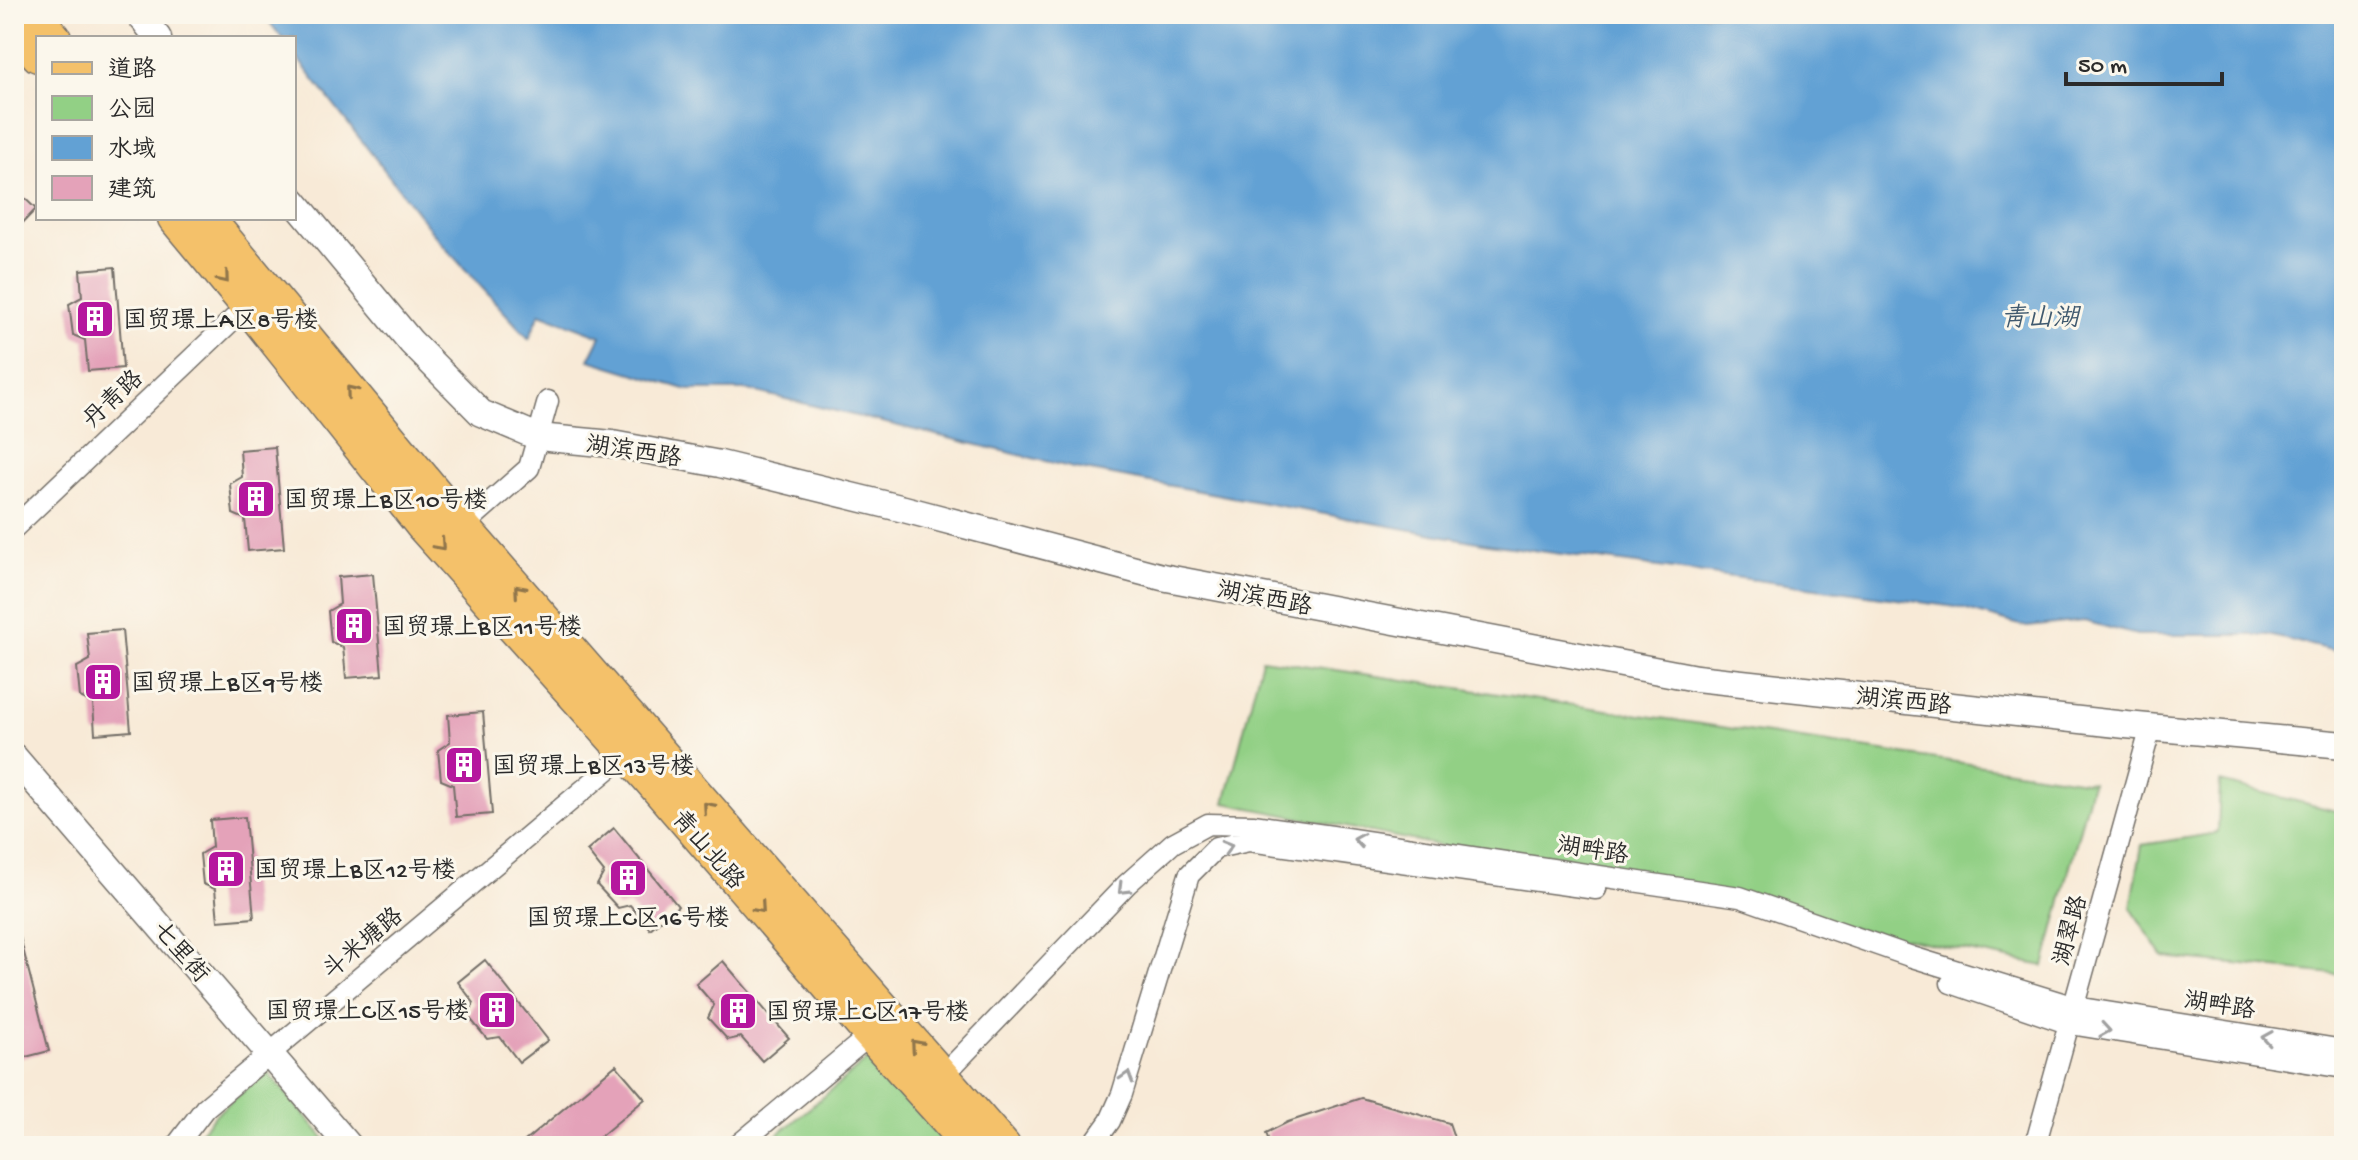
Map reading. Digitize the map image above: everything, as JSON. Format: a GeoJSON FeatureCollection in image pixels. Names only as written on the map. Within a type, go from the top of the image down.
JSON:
{"type":"FeatureCollection","features":[{"type":"Feature","properties":{"kind":"main road"},"geometry":{"type":"LineString","coordinates":[[35,14],[53,36]]}},
{"type":"Feature","properties":{"kind":"main road"},"geometry":{"type":"LineString","coordinates":[[14,28],[36,54]]}},
{"type":"Feature","properties":{"kind":"main road","name":"青山北路"},"geometry":{"type":"LineString","coordinates":[[176,220],[422,526],[626,754],[870,1035],[1004,1146]]}},
{"type":"Feature","properties":{"kind":"main road","name":"青山北路"},"geometry":{"type":"LineString","coordinates":[[210,220],[934,1086],[970,1146]]}},
{"type":"Feature","properties":{"kind":"street"},"geometry":{"type":"LineString","coordinates":[[139,14],[156,36]]}},
{"type":"Feature","properties":{"kind":"street","name":"湖滨西路"},"geometry":{"type":"LineString","coordinates":[[296,203],[411,342],[481,413],[538,437],[612,444],[720,464],[1162,577],[1696,678],[2344,745]]}},
{"type":"Feature","properties":{"kind":"street","name":"丹青路"},"geometry":{"type":"LineString","coordinates":[[14,528],[247,306]]}},
{"type":"Feature","properties":{"kind":"street"},"geometry":{"type":"LineString","coordinates":[[463,526],[529,468],[548,401]]}},
{"type":"Feature","properties":{"kind":"street","name":"湖翠路"},"geometry":{"type":"LineString","coordinates":[[2035,1146],[2151,727]]}},
{"type":"Feature","properties":{"kind":"street","name":"斗米塘路"},"geometry":{"type":"LineString","coordinates":[[176,1146],[205,1108],[626,754]]}},
{"type":"Feature","properties":{"kind":"street","name":"七里街"},"geometry":{"type":"LineString","coordinates":[[14,757],[349,1146]]}},
{"type":"Feature","properties":{"kind":"street","name":"湖畔路"},"geometry":{"type":"LineString","coordinates":[[934,1086],[1127,884],[1173,843],[1208,824],[1253,825],[1740,897],[2072,1016],[2344,1050]]}},
{"type":"Feature","properties":{"kind":"street","name":"湖畔路"},"geometry":{"type":"LineString","coordinates":[[1092,1146],[1110,1121],[1122,1094],[1189,875],[1216,848],[1249,841],[1735,909],[2072,1016],[2344,1068]]}},
{"type":"Feature","properties":{"kind":"street"},"geometry":{"type":"LineString","coordinates":[[737,1146],[870,1035]]}},
{"type":"Feature","properties":{"kind":"green space"},"geometry":{"type":"Polygon","coordinates":[[[1262,659],[2092,782],[2044,966],[1225,803],[1262,659]]]}},
{"type":"Feature","properties":{"kind":"green space"},"geometry":{"type":"Polygon","coordinates":[[[2220,782],[2344,813],[2344,975],[2163,957],[2131,908],[2142,845],[2218,833],[2220,782]]]}},
{"type":"Feature","properties":{"kind":"green space"},"geometry":{"type":"Polygon","coordinates":[[[871,1057],[948,1146],[764,1146],[871,1057]]]}},
{"type":"Feature","properties":{"kind":"green space"},"geometry":{"type":"Polygon","coordinates":[[[267,1071],[331,1146],[188,1146],[215,1115],[267,1071]]]}},
{"type":"Feature","properties":{"kind":"water","name":"青山湖"},"geometry":{"type":"Polygon","coordinates":[[[263,14],[2344,14],[2344,653],[2268,635],[2137,635],[2084,621],[2027,627],[1956,607],[1488,544],[1074,468],[748,390],[688,390],[589,360],[601,336],[540,313],[529,339],[442,244],[296,57],[296,36],[280,36],[263,14]]]}},
{"type":"Feature","properties":{"kind":"building"},"geometry":{"type":"Polygon","coordinates":[[[14,188],[36,209],[14,232],[14,188]]]}},
{"type":"Feature","properties":{"kind":"building","name":"国贸璟上A区8号楼"},"geometry":{"type":"Polygon","coordinates":[[[115,267],[123,368],[88,371],[85,340],[73,335],[69,304],[82,297],[80,270],[115,267]]]}},
{"type":"Feature","properties":{"kind":"building","name":"国贸璟上B区10号楼"},"geometry":{"type":"Polygon","coordinates":[[[275,447],[284,548],[248,551],[245,519],[233,514],[230,484],[242,477],[240,450],[275,447]]]}},
{"type":"Feature","properties":{"kind":"building","name":"国贸璟上B区11号楼"},"geometry":{"type":"Polygon","coordinates":[[[373,574],[382,675],[346,678],[343,647],[331,642],[328,611],[340,604],[338,577],[373,574]]]}},
{"type":"Feature","properties":{"kind":"building","name":"国贸璟上B区9号楼"},"geometry":{"type":"Polygon","coordinates":[[[122,630],[131,731],[95,734],[93,703],[80,697],[77,667],[90,660],[87,633],[122,630]]]}},
{"type":"Feature","properties":{"kind":"building","name":"国贸璟上B区13号楼"},"geometry":{"type":"Polygon","coordinates":[[[483,712],[492,814],[456,817],[453,785],[441,780],[438,750],[450,742],[448,715],[483,712]]]}},
{"type":"Feature","properties":{"kind":"building","name":"国贸璟上B区12号楼"},"geometry":{"type":"Polygon","coordinates":[[[245,817],[254,918],[218,921],[215,889],[203,884],[200,854],[212,847],[210,820],[245,817]]]}},
{"type":"Feature","properties":{"kind":"building","name":"国贸璟上C区16号楼"},"geometry":{"type":"Polygon","coordinates":[[[614,828],[678,906],[650,929],[630,905],[618,908],[597,885],[604,872],[587,851],[614,828]]]}},
{"type":"Feature","properties":{"kind":"building"},"geometry":{"type":"Polygon","coordinates":[[[20,937],[49,1051],[14,1060],[14,938],[20,937]]]}},
{"type":"Feature","properties":{"kind":"building","name":"国贸璟上C区15号楼"},"geometry":{"type":"Polygon","coordinates":[[[485,960],[548,1040],[519,1062],[500,1037],[487,1039],[468,1016],[474,1003],[458,982],[485,960]]]}},
{"type":"Feature","properties":{"kind":"building","name":"国贸璟上C区17号楼"},"geometry":{"type":"Polygon","coordinates":[[[723,961],[789,1038],[762,1061],[741,1037],[728,1040],[708,1018],[714,1005],[696,984],[723,961]]]}},
{"type":"Feature","properties":{"kind":"building"},"geometry":{"type":"Polygon","coordinates":[[[616,1065],[645,1099],[589,1146],[519,1146],[616,1065]]]}},
{"type":"Feature","properties":{"kind":"building"},"geometry":{"type":"Polygon","coordinates":[[[1361,1098],[1449,1123],[1457,1146],[1271,1146],[1266,1133],[1288,1122],[1361,1098]]]}},
{"type":"Feature","properties":{"kind":"place","name":"国贸璟上A区8号楼"},"geometry":{"type":"Point","coordinates":[95,319]}},
{"type":"Feature","properties":{"kind":"place","name":"国贸璟上B区10号楼"},"geometry":{"type":"Point","coordinates":[256,499]}},
{"type":"Feature","properties":{"kind":"place","name":"国贸璟上B区11号楼"},"geometry":{"type":"Point","coordinates":[354,626]}},
{"type":"Feature","properties":{"kind":"place","name":"国贸璟上B区9号楼"},"geometry":{"type":"Point","coordinates":[103,682]}},
{"type":"Feature","properties":{"kind":"place","name":"国贸璟上B区13号楼"},"geometry":{"type":"Point","coordinates":[464,765]}},
{"type":"Feature","properties":{"kind":"place","name":"国贸璟上B区12号楼"},"geometry":{"type":"Point","coordinates":[226,869]}},
{"type":"Feature","properties":{"kind":"place","name":"国贸璟上C区16号楼"},"geometry":{"type":"Point","coordinates":[628,878]}},
{"type":"Feature","properties":{"kind":"place","name":"国贸璟上C区15号楼"},"geometry":{"type":"Point","coordinates":[497,1010]}},
{"type":"Feature","properties":{"kind":"place","name":"国贸璟上C区17号楼"},"geometry":{"type":"Point","coordinates":[738,1011]}}]}
